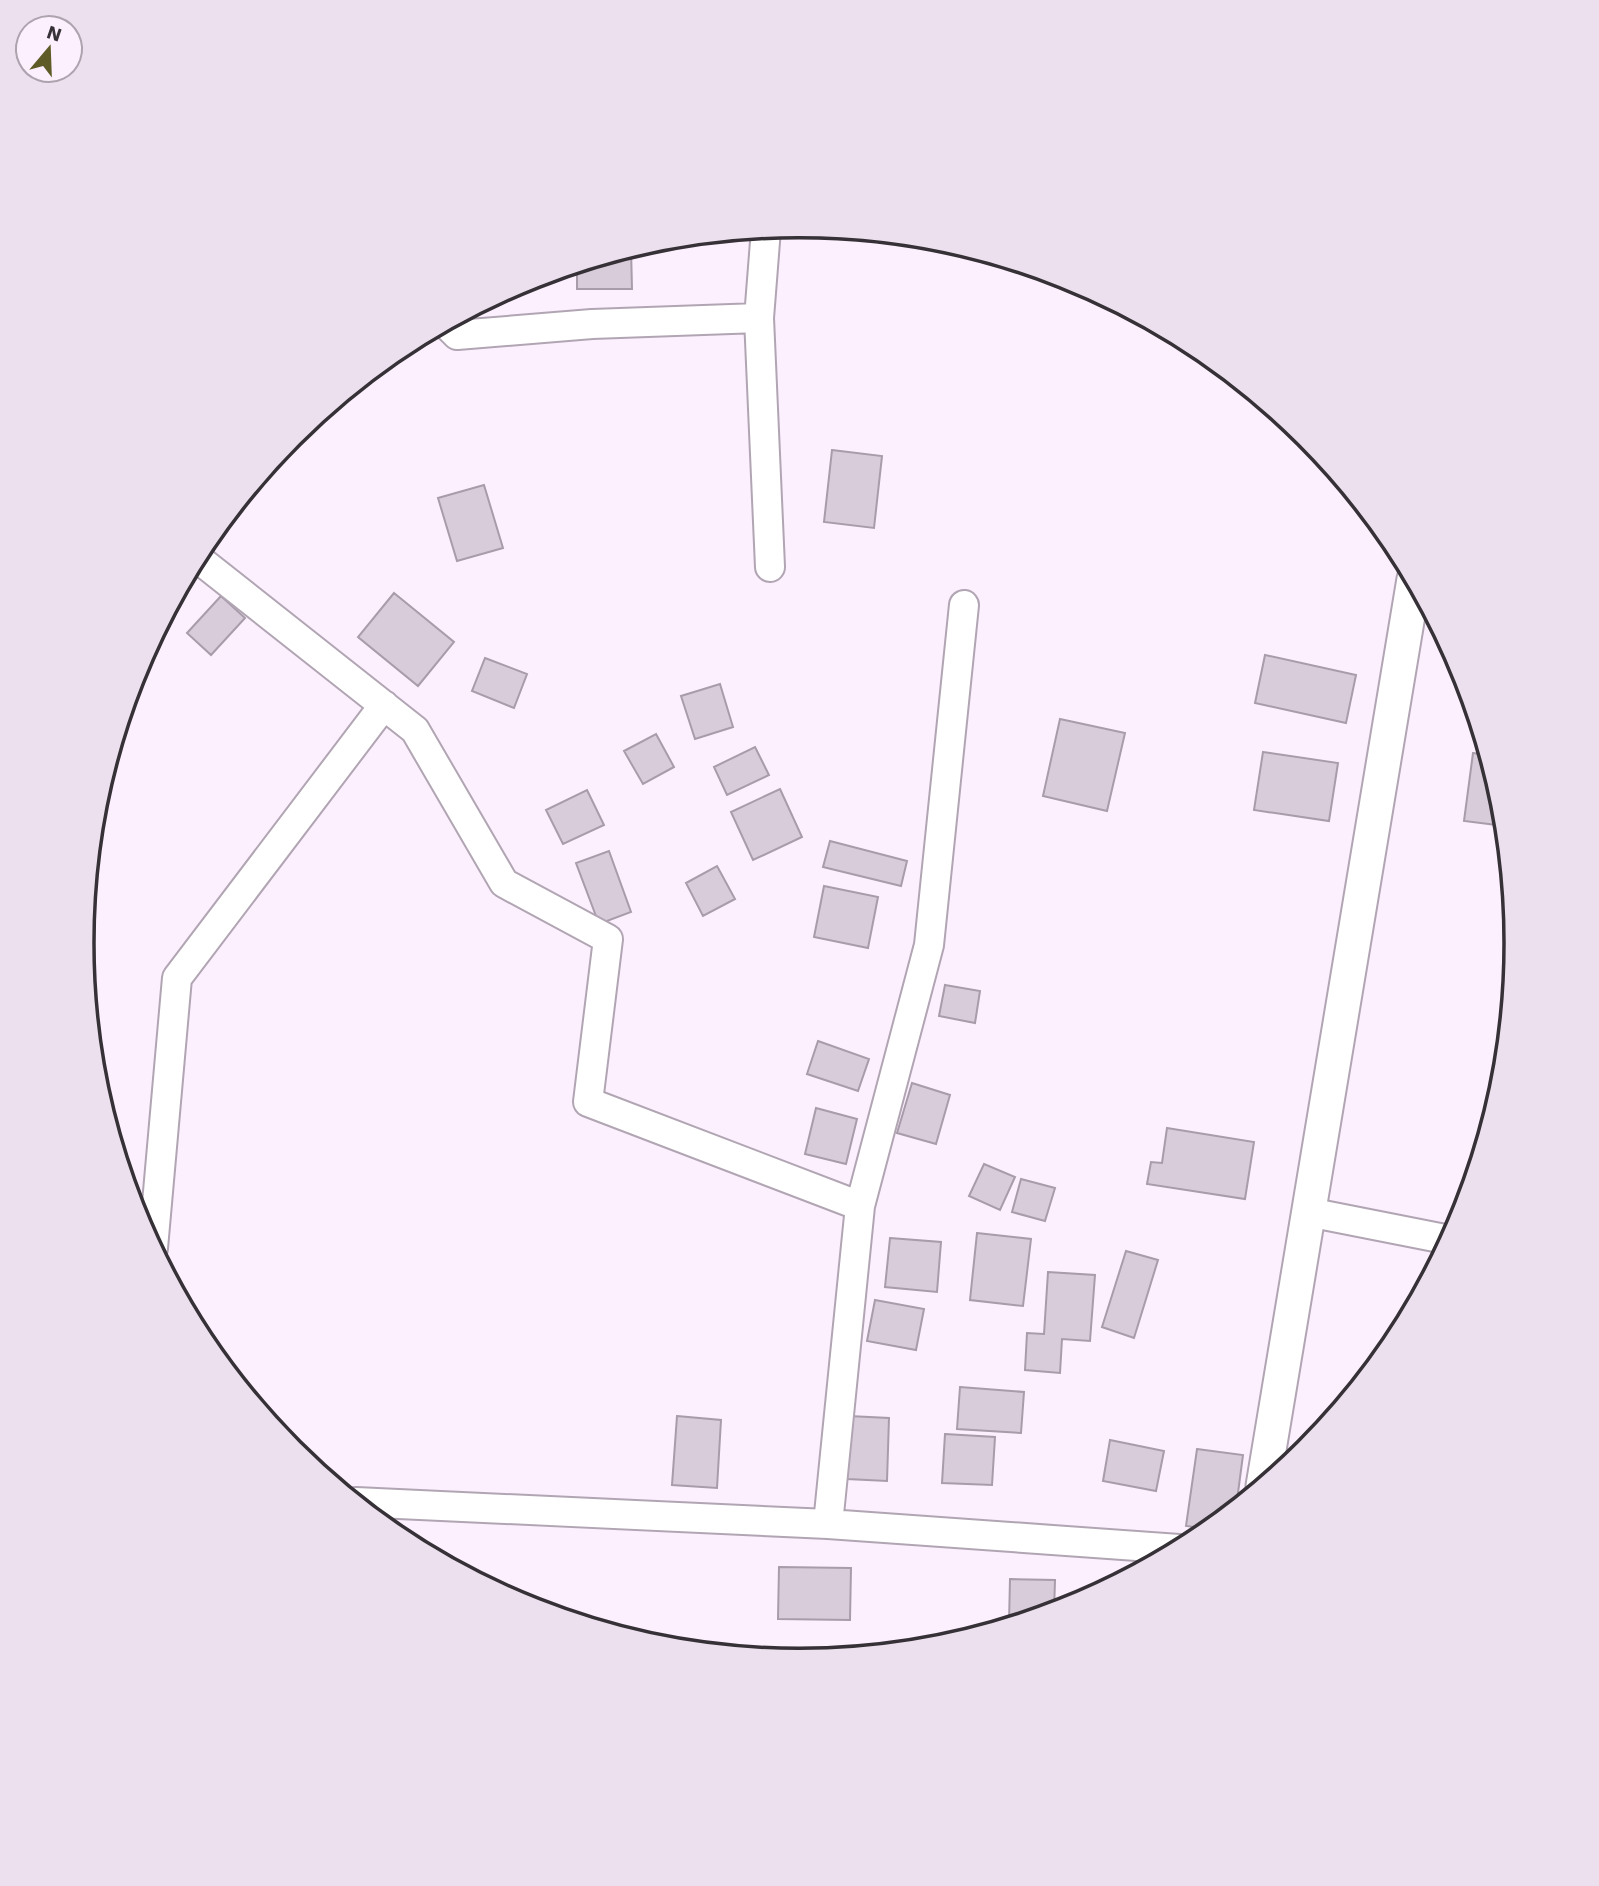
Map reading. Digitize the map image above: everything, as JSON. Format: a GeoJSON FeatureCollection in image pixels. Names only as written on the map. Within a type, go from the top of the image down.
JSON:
{"type":"FeatureCollection","features":[{"type":"Feature","properties":{"kind":"street"},"geometry":{"type":"LineString","coordinates":[[765,239],[760,318],[770,567]]}},
{"type":"Feature","properties":{"kind":"street"},"geometry":{"type":"LineString","coordinates":[[452,330],[457,335],[592,324],[760,318]]}},
{"type":"Feature","properties":{"kind":"street"},"geometry":{"type":"LineString","coordinates":[[205,564],[415,730],[505,883],[608,939],[588,1102],[860,1206]]}},
{"type":"Feature","properties":{"kind":"street"},"geometry":{"type":"LineString","coordinates":[[1265,1472],[1412,595]]}},
{"type":"Feature","properties":{"kind":"street"},"geometry":{"type":"LineString","coordinates":[[828,1524],[860,1206],[929,945],[964,605]]}},
{"type":"Feature","properties":{"kind":"street"},"geometry":{"type":"LineString","coordinates":[[155,1228],[177,978],[384,705]]}},
{"type":"Feature","properties":{"kind":"street"},"geometry":{"type":"LineString","coordinates":[[1308,1212],[1440,1238]]}},
{"type":"Feature","properties":{"kind":"street"},"geometry":{"type":"LineString","coordinates":[[371,1503],[828,1524],[1162,1548]]}},
{"type":"Feature","properties":{"kind":"building"},"geometry":{"type":"Polygon","coordinates":[[[631,259],[632,289],[577,289],[577,274],[631,259]]]}},
{"type":"Feature","properties":{"kind":"building"},"geometry":{"type":"Polygon","coordinates":[[[832,450],[882,456],[874,528],[824,522],[832,450]]]}},
{"type":"Feature","properties":{"kind":"building"},"geometry":{"type":"Polygon","coordinates":[[[484,485],[503,548],[457,561],[438,498],[484,485]]]}},
{"type":"Feature","properties":{"kind":"building"},"geometry":{"type":"Polygon","coordinates":[[[394,593],[454,642],[418,686],[358,637],[394,593]]]}},
{"type":"Feature","properties":{"kind":"building"},"geometry":{"type":"Polygon","coordinates":[[[221,596],[245,618],[211,655],[187,633],[221,596]]]}},
{"type":"Feature","properties":{"kind":"building"},"geometry":{"type":"Polygon","coordinates":[[[1265,655],[1356,675],[1346,723],[1255,703],[1265,655]]]}},
{"type":"Feature","properties":{"kind":"building"},"geometry":{"type":"Polygon","coordinates":[[[485,658],[527,674],[514,708],[472,691],[485,658]]]}},
{"type":"Feature","properties":{"kind":"building"},"geometry":{"type":"Polygon","coordinates":[[[720,684],[733,727],[695,739],[681,696],[720,684]]]}},
{"type":"Feature","properties":{"kind":"building"},"geometry":{"type":"Polygon","coordinates":[[[1060,719],[1125,733],[1107,811],[1043,796],[1060,719]]]}},
{"type":"Feature","properties":{"kind":"building"},"geometry":{"type":"Polygon","coordinates":[[[656,734],[674,767],[643,784],[624,751],[656,734]]]}},
{"type":"Feature","properties":{"kind":"building"},"geometry":{"type":"Polygon","coordinates":[[[755,747],[769,775],[727,795],[714,767],[755,747]]]}},
{"type":"Feature","properties":{"kind":"building"},"geometry":{"type":"Polygon","coordinates":[[[1263,752],[1338,763],[1329,821],[1254,810],[1263,752]]]}},
{"type":"Feature","properties":{"kind":"building"},"geometry":{"type":"Polygon","coordinates":[[[1473,753],[1478,754],[1494,825],[1464,821],[1473,753]]]}},
{"type":"Feature","properties":{"kind":"building"},"geometry":{"type":"Polygon","coordinates":[[[780,789],[802,837],[753,860],[731,812],[780,789]]]}},
{"type":"Feature","properties":{"kind":"building"},"geometry":{"type":"Polygon","coordinates":[[[587,790],[604,825],[563,844],[546,810],[587,790]]]}},
{"type":"Feature","properties":{"kind":"building"},"geometry":{"type":"Polygon","coordinates":[[[830,841],[907,861],[901,886],[823,867],[830,841]]]}},
{"type":"Feature","properties":{"kind":"building"},"geometry":{"type":"Polygon","coordinates":[[[609,851],[631,912],[599,924],[576,863],[609,851]]]}},
{"type":"Feature","properties":{"kind":"building"},"geometry":{"type":"Polygon","coordinates":[[[717,866],[735,899],[703,916],[686,883],[717,866]]]}},
{"type":"Feature","properties":{"kind":"building"},"geometry":{"type":"Polygon","coordinates":[[[824,886],[878,897],[868,948],[814,937],[824,886]]]}},
{"type":"Feature","properties":{"kind":"building"},"geometry":{"type":"Polygon","coordinates":[[[945,985],[980,991],[975,1023],[939,1016],[945,985]]]}},
{"type":"Feature","properties":{"kind":"building"},"geometry":{"type":"Polygon","coordinates":[[[818,1041],[869,1059],[858,1091],[807,1074],[818,1041]]]}},
{"type":"Feature","properties":{"kind":"building"},"geometry":{"type":"Polygon","coordinates":[[[912,1083],[950,1095],[936,1144],[897,1133],[912,1083]]]}},
{"type":"Feature","properties":{"kind":"building"},"geometry":{"type":"Polygon","coordinates":[[[816,1108],[857,1119],[846,1164],[805,1154],[816,1108]]]}},
{"type":"Feature","properties":{"kind":"building"},"geometry":{"type":"Polygon","coordinates":[[[1167,1128],[1254,1142],[1245,1199],[1147,1184],[1151,1162],[1162,1163],[1167,1128]]]}},
{"type":"Feature","properties":{"kind":"building"},"geometry":{"type":"Polygon","coordinates":[[[984,1164],[1015,1177],[1000,1210],[969,1196],[984,1164]]]}},
{"type":"Feature","properties":{"kind":"building"},"geometry":{"type":"Polygon","coordinates":[[[1021,1179],[1055,1188],[1045,1221],[1012,1212],[1021,1179]]]}},
{"type":"Feature","properties":{"kind":"building"},"geometry":{"type":"Polygon","coordinates":[[[977,1233],[1031,1239],[1023,1306],[970,1300],[977,1233]]]}},
{"type":"Feature","properties":{"kind":"building"},"geometry":{"type":"Polygon","coordinates":[[[890,1238],[941,1242],[937,1292],[885,1287],[890,1238]]]}},
{"type":"Feature","properties":{"kind":"building"},"geometry":{"type":"Polygon","coordinates":[[[1126,1251],[1158,1260],[1134,1338],[1102,1327],[1126,1251]]]}},
{"type":"Feature","properties":{"kind":"building"},"geometry":{"type":"Polygon","coordinates":[[[1048,1272],[1095,1275],[1090,1341],[1062,1339],[1060,1373],[1025,1370],[1027,1333],[1044,1334],[1048,1272]]]}},
{"type":"Feature","properties":{"kind":"building"},"geometry":{"type":"Polygon","coordinates":[[[875,1300],[924,1309],[916,1350],[867,1341],[875,1300]]]}},
{"type":"Feature","properties":{"kind":"building"},"geometry":{"type":"Polygon","coordinates":[[[960,1387],[1024,1392],[1021,1433],[957,1429],[960,1387]]]}},
{"type":"Feature","properties":{"kind":"building"},"geometry":{"type":"Polygon","coordinates":[[[677,1416],[721,1420],[717,1488],[672,1485],[677,1416]]]}},
{"type":"Feature","properties":{"kind":"building"},"geometry":{"type":"Polygon","coordinates":[[[849,1416],[889,1418],[887,1481],[847,1479],[849,1416]]]}},
{"type":"Feature","properties":{"kind":"building"},"geometry":{"type":"Polygon","coordinates":[[[945,1434],[995,1437],[992,1485],[942,1483],[945,1434]]]}},
{"type":"Feature","properties":{"kind":"building"},"geometry":{"type":"Polygon","coordinates":[[[1110,1440],[1164,1451],[1156,1491],[1103,1481],[1110,1440]]]}},
{"type":"Feature","properties":{"kind":"building"},"geometry":{"type":"Polygon","coordinates":[[[1197,1449],[1243,1455],[1238,1495],[1194,1527],[1186,1526],[1197,1449]]]}},
{"type":"Feature","properties":{"kind":"building"},"geometry":{"type":"Polygon","coordinates":[[[779,1567],[851,1568],[850,1620],[778,1619],[779,1567]]]}},
{"type":"Feature","properties":{"kind":"building"},"geometry":{"type":"Polygon","coordinates":[[[1010,1579],[1055,1580],[1054,1600],[1009,1616],[1010,1579]]]}}]}
